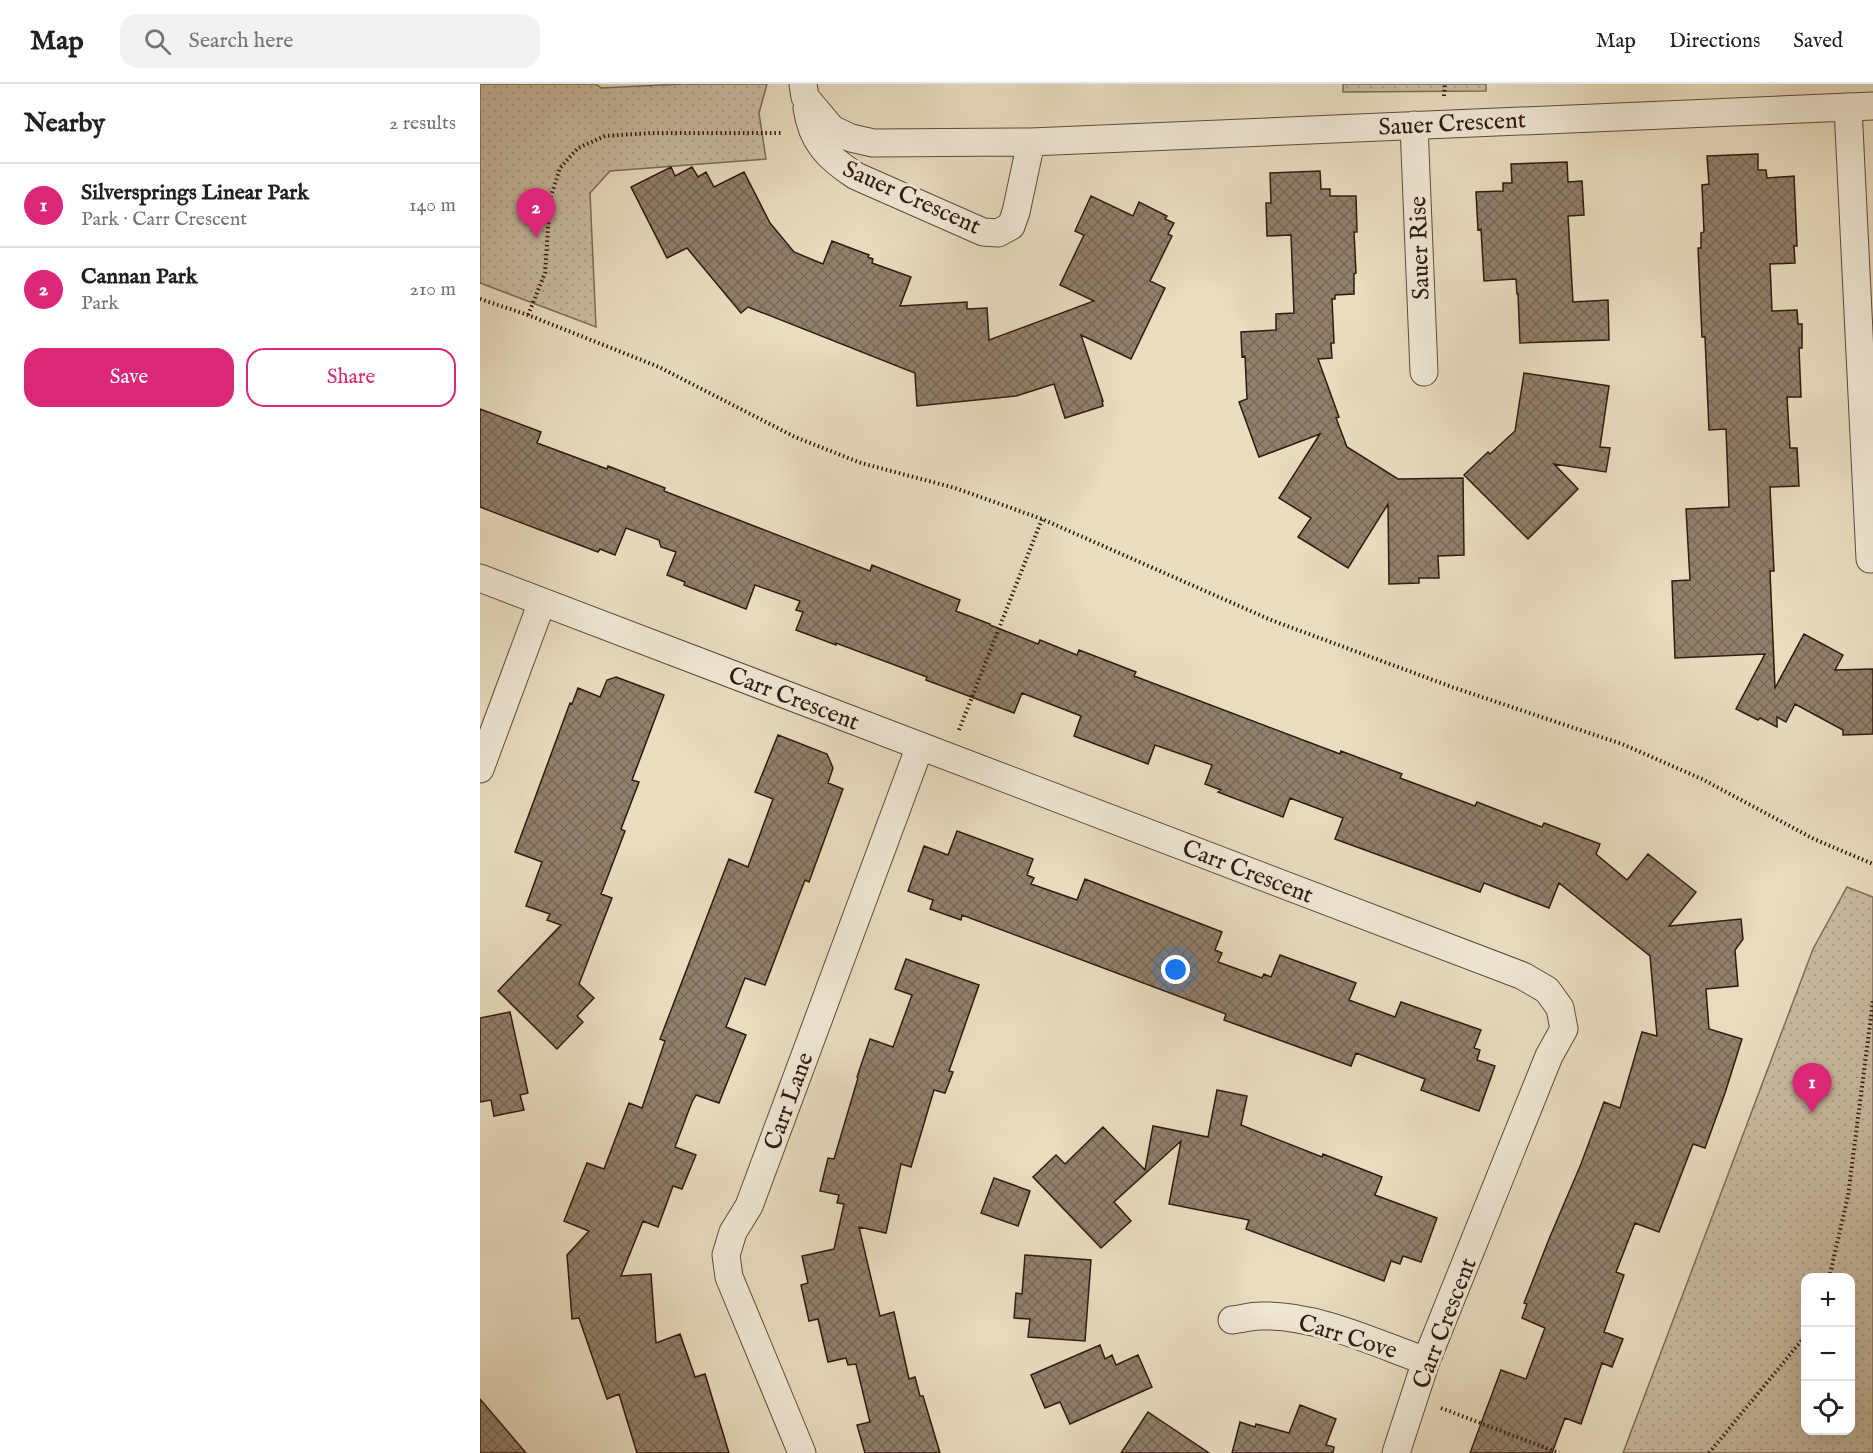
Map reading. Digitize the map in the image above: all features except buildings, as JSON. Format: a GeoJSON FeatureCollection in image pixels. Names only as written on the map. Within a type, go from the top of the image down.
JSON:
{"type":"FeatureCollection","features":[{"type":"Feature","properties":{"kind":"street","name":"Sauer Crescent"},"geometry":{"type":"LineString","coordinates":[[804,90],[812,133],[823,150],[838,165],[856,176],[983,232],[998,233],[1011,226],[1031,142]]}},
{"type":"Feature","properties":{"kind":"street","name":"Sauer Crescent"},"geometry":{"type":"LineString","coordinates":[[804,90],[832,129],[851,138],[873,143],[1031,142],[1861,107]]}},
{"type":"Feature","properties":{"kind":"street"},"geometry":{"type":"LineString","coordinates":[[1861,107],[1870,559]]}},
{"type":"Feature","properties":{"kind":"street","name":"Sauer Rise"},"geometry":{"type":"LineString","coordinates":[[1414,125],[1424,372]]}},
{"type":"Feature","properties":{"kind":"street","name":"Carr Crescent"},"geometry":{"type":"LineString","coordinates":[[480,578],[1523,976],[1547,990],[1560,1008],[1564,1029],[1549,1056],[1426,1361],[1396,1453]]}},
{"type":"Feature","properties":{"kind":"street"},"geometry":{"type":"LineString","coordinates":[[480,769],[542,602]]}},
{"type":"Feature","properties":{"kind":"street","name":"Carr Lane"},"geometry":{"type":"LineString","coordinates":[[802,1453],[729,1277],[726,1255],[733,1233],[749,1206],[920,746]]}},
{"type":"Feature","properties":{"kind":"street","name":"Carr Cove"},"geometry":{"type":"LineString","coordinates":[[1233,1320],[1259,1316],[1286,1317],[1314,1322],[1426,1361]]}},
{"type":"Feature","properties":{"kind":"path"},"geometry":{"type":"LineString","coordinates":[[528,315],[545,273],[550,199],[560,168],[578,148],[605,136],[616,135],[812,133]]}},
{"type":"Feature","properties":{"kind":"path"},"geometry":{"type":"LineString","coordinates":[[480,299],[528,315],[659,367],[795,437],[861,463],[955,488],[1042,519],[1271,620],[1452,687],[1622,744],[1702,779],[1814,839],[1873,864]]}},
{"type":"Feature","properties":{"kind":"path"},"geometry":{"type":"LineString","coordinates":[[948,756],[1042,519]]}},
{"type":"Feature","properties":{"kind":"path"},"geometry":{"type":"LineString","coordinates":[[1830,1273],[1848,1196],[1873,1001]]}},
{"type":"Feature","properties":{"kind":"path"},"geometry":{"type":"LineString","coordinates":[[1709,1453],[1801,1341]]}},
{"type":"Feature","properties":{"kind":"path"},"geometry":{"type":"LineString","coordinates":[[1415,1400],[1559,1453]]}},
{"type":"Feature","properties":{"kind":"shaded area"},"geometry":{"type":"Polygon","coordinates":[[[480,84],[596,84],[601,88],[683,84],[767,84],[759,113],[766,159],[610,171],[590,193],[596,327],[480,283],[480,84]]]}},
{"type":"Feature","properties":{"kind":"shaded area"},"geometry":{"type":"Polygon","coordinates":[[[1343,84],[1486,84],[1486,91],[1343,92],[1343,84]]]}},
{"type":"Feature","properties":{"kind":"shaded area"},"geometry":{"type":"Polygon","coordinates":[[[1847,887],[1873,897],[1873,1453],[1623,1453],[1813,949],[1847,887]]]}},
{"type":"Feature","properties":{"kind":"place","name":"Cannan Park"},"geometry":{"type":"Point","coordinates":[536,238]}},
{"type":"Feature","properties":{"kind":"place","name":"Silversprings Linear Park"},"geometry":{"type":"Point","coordinates":[1812,1113]}}]}
